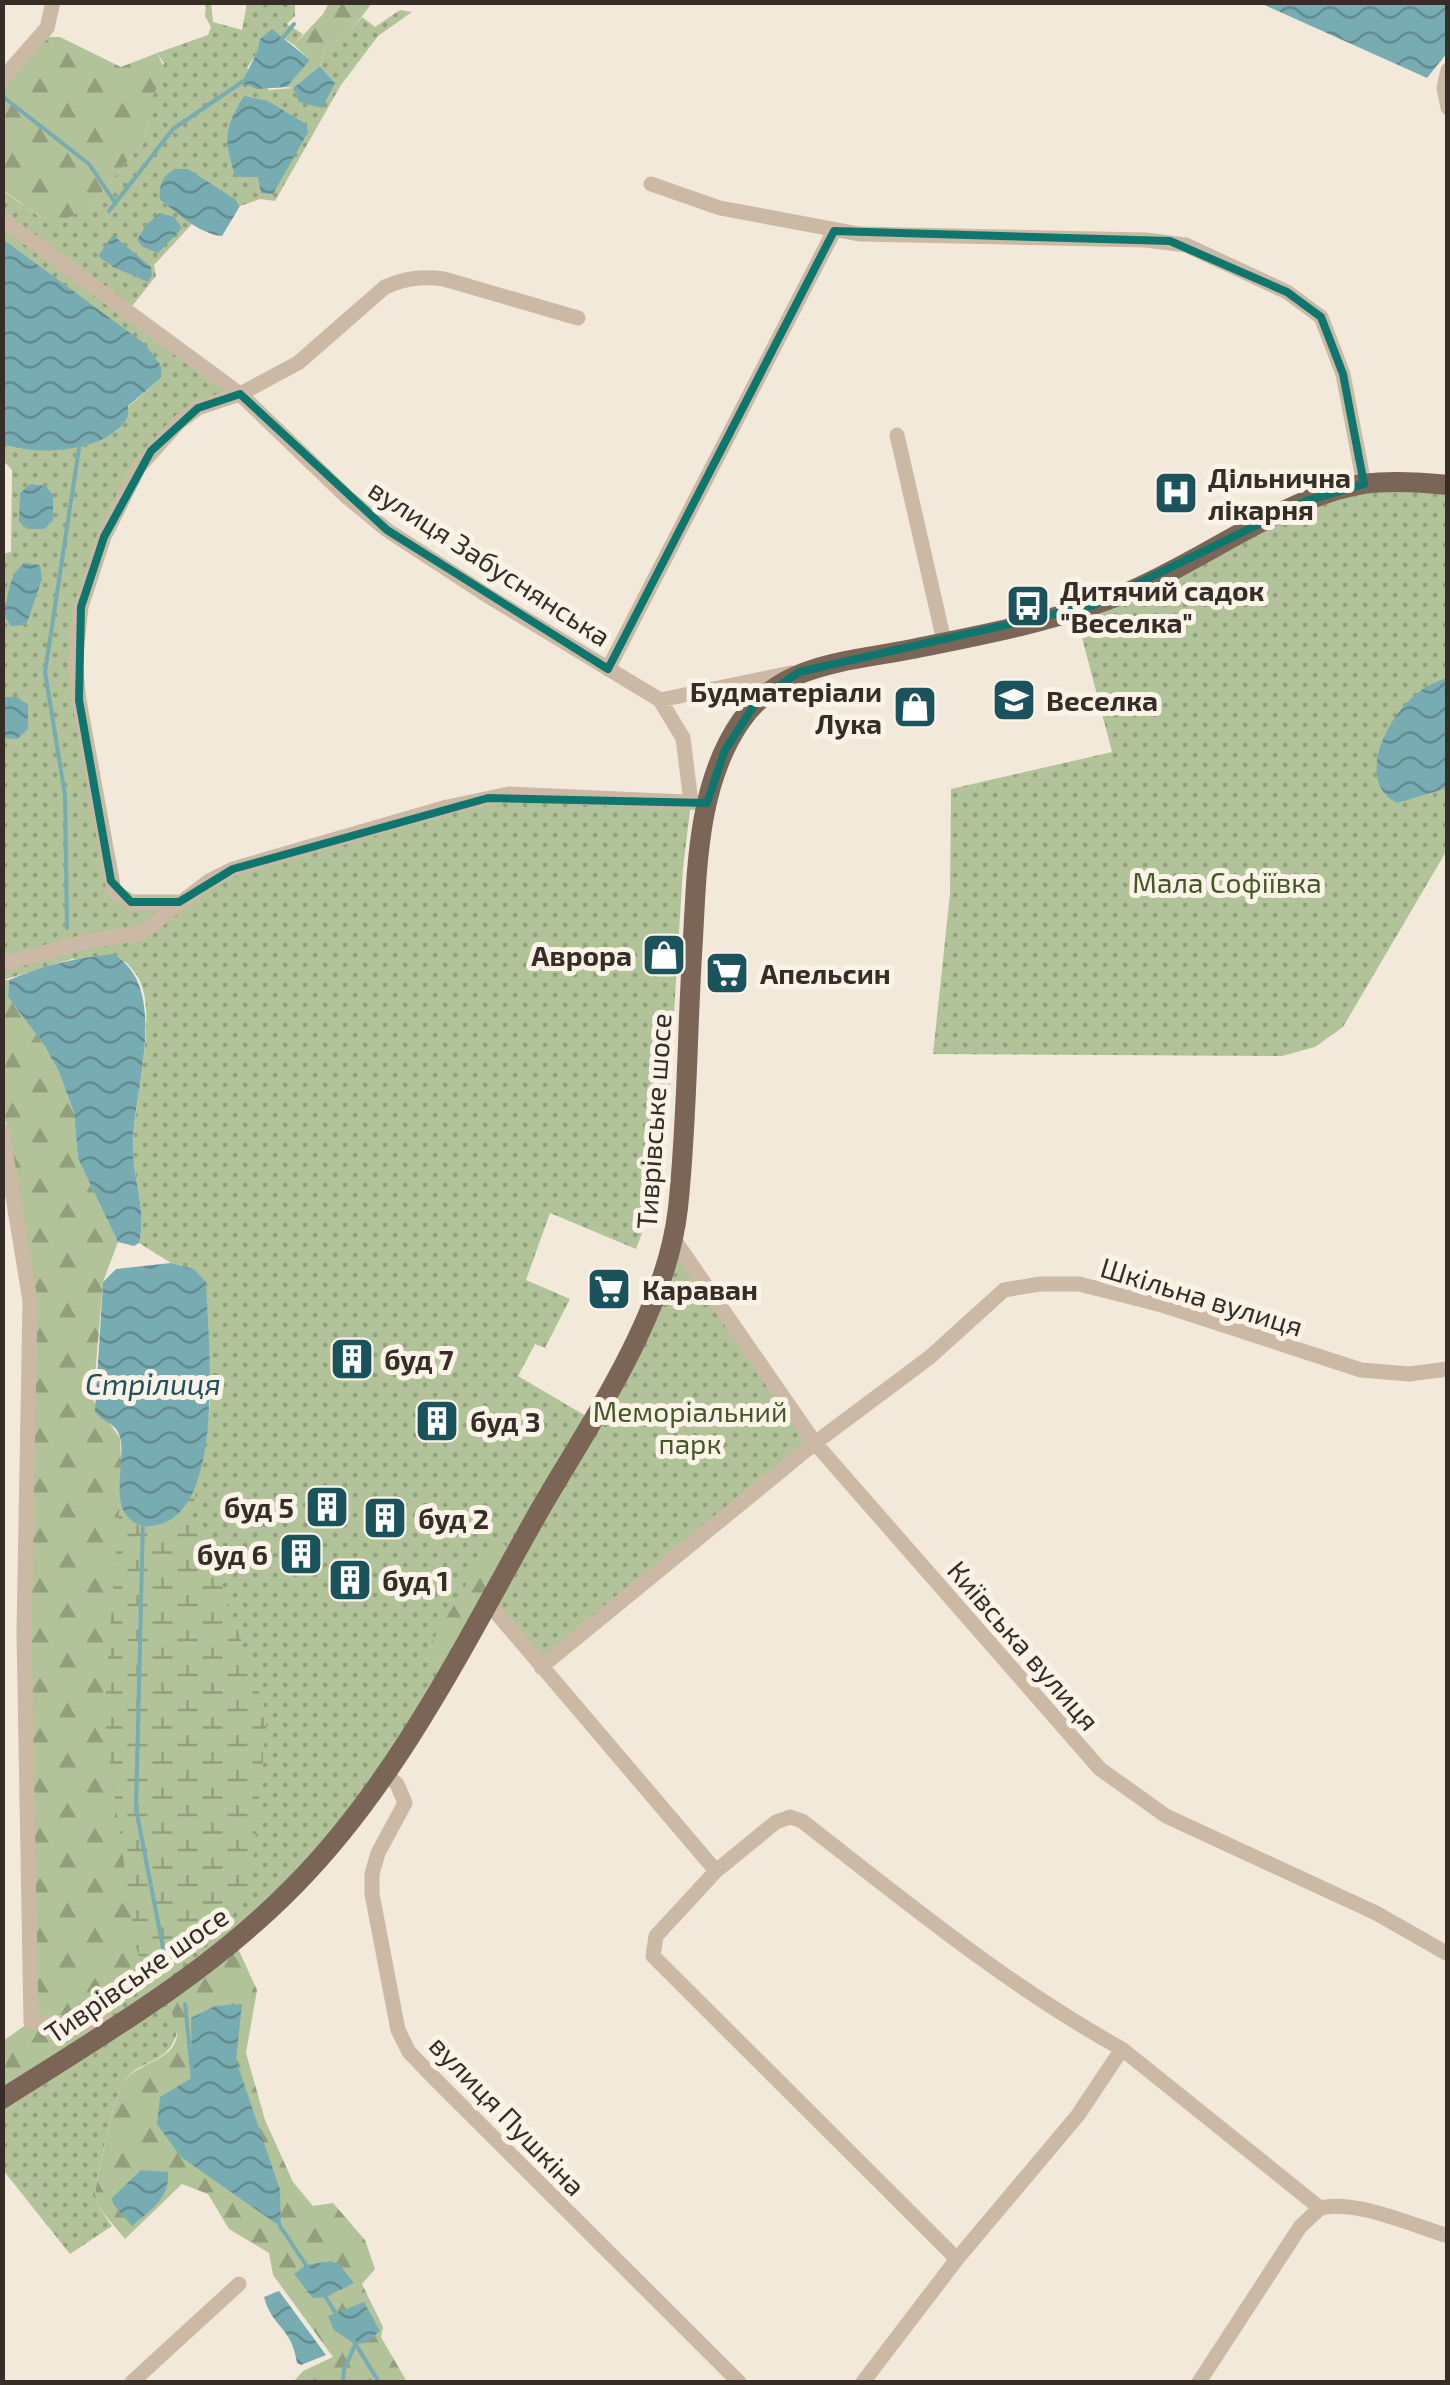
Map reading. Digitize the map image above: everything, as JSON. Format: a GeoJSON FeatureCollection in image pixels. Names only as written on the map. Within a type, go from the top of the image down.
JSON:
{"type":"FeatureCollection","features":[{"type":"Feature","properties":{"kind":"main road","name":"Тиврівське шосе"},"geometry":{"type":"LineString","coordinates":[[2,2099],[199,1970],[268,1912],[311,1868],[385,1774],[488,1603],[626,1357],[653,1300],[674,1238],[699,802],[742,720],[766,693],[798,672],[944,642],[1114,598],[1306,501],[1364,484],[1448,485]]}},
{"type":"Feature","properties":{"kind":"street"},"geometry":{"type":"LineString","coordinates":[[2,79],[47,28],[53,2]]}},
{"type":"Feature","properties":{"kind":"street"},"geometry":{"type":"LineString","coordinates":[[1448,70],[1444,88],[1448,108]]}},
{"type":"Feature","properties":{"kind":"street"},"geometry":{"type":"LineString","coordinates":[[651,184],[720,208],[834,231],[888,236],[1170,241],[1287,292],[1312,308],[1328,328],[1342,374],[1364,484]]}},
{"type":"Feature","properties":{"kind":"street","name":"вулиця Забуснянська"},"geometry":{"type":"LineString","coordinates":[[2,219],[240,394],[387,530],[660,700]]}},
{"type":"Feature","properties":{"kind":"street"},"geometry":{"type":"LineString","coordinates":[[608,669],[834,231]]}},
{"type":"Feature","properties":{"kind":"street"},"geometry":{"type":"LineString","coordinates":[[179,902],[130,902],[121,898],[110,882],[76,682],[81,608],[94,560],[139,467],[187,415],[214,400],[240,394],[298,363],[385,286],[412,278],[444,278],[578,318]]}},
{"type":"Feature","properties":{"kind":"street"},"geometry":{"type":"LineString","coordinates":[[897,435],[944,642]]}},
{"type":"Feature","properties":{"kind":"street"},"geometry":{"type":"LineString","coordinates":[[2,964],[84,942],[141,932],[179,902],[233,869],[470,802],[528,794],[699,802],[683,738],[660,700],[798,672]]}},
{"type":"Feature","properties":{"kind":"street"},"geometry":{"type":"LineString","coordinates":[[2,1130],[30,1301],[24,1633],[31,2022],[120,2024]]}},
{"type":"Feature","properties":{"kind":"street","name":"Київська вулиця"},"geometry":{"type":"LineString","coordinates":[[674,1238],[815,1443],[1100,1769],[1166,1816],[1376,1913],[1448,1954]]}},
{"type":"Feature","properties":{"kind":"street","name":"Шкільна вулиця"},"geometry":{"type":"LineString","coordinates":[[540,1667],[815,1443],[930,1357],[1004,1290],[1040,1284],[1079,1284],[1162,1304],[1361,1370],[1409,1374],[1448,1369]]}},
{"type":"Feature","properties":{"kind":"street"},"geometry":{"type":"LineString","coordinates":[[488,1603],[716,1871]]}},
{"type":"Feature","properties":{"kind":"street","name":"вулиця Пушкіна"},"geometry":{"type":"LineString","coordinates":[[385,1774],[403,1793],[405,1803],[378,1852],[372,1894],[394,2018],[402,2040],[438,2082],[739,2382]]}},
{"type":"Feature","properties":{"kind":"street"},"geometry":{"type":"LineString","coordinates":[[957,2259],[653,1956],[656,1936],[716,1871],[776,1822],[790,1817],[802,1822],[953,1938],[1122,2049],[1320,2208]]}},
{"type":"Feature","properties":{"kind":"street"},"geometry":{"type":"LineString","coordinates":[[862,2382],[957,2259],[1078,2115],[1122,2049]]}},
{"type":"Feature","properties":{"kind":"street"},"geometry":{"type":"LineString","coordinates":[[1199,2382],[1300,2227],[1320,2208],[1333,2204],[1352,2207],[1448,2236]]}},
{"type":"Feature","properties":{"kind":"street"},"geometry":{"type":"LineString","coordinates":[[132,2382],[238,2284]]}},
{"type":"Feature","properties":{"kind":"highlighted area"},"geometry":{"type":"Polygon","coordinates":[[[834,231],[1170,241],[1287,292],[1321,317],[1343,374],[1364,484],[1306,501],[1094,605],[799,672],[757,701],[725,750],[707,803],[488,798],[233,869],[179,902],[131,902],[111,881],[79,700],[81,607],[104,537],[151,451],[198,408],[240,394],[387,530],[608,669],[834,231]]]}},
{"type":"Feature","properties":{"kind":"green space","name":"Меморіальний парк"},"geometry":{"type":"Polygon","coordinates":[[[206,3],[211,3],[213,22],[242,30],[247,3],[295,4],[295,16],[287,24],[303,34],[294,45],[272,30],[247,68],[269,90],[293,88],[300,102],[335,83],[320,66],[325,48],[349,33],[362,17],[375,27],[400,10],[412,12],[378,36],[341,85],[275,201],[260,199],[240,206],[236,200],[160,200],[192,224],[154,265],[156,276],[129,310],[240,394],[214,400],[162,438],[104,537],[75,662],[121,897],[179,902],[209,881],[470,801],[691,802],[683,868],[664,1175],[636,1249],[550,1213],[526,1280],[570,1299],[545,1348],[535,1344],[518,1376],[591,1419],[673,1238],[815,1443],[541,1667],[488,1603],[423,1657],[448,1672],[385,1774],[235,1942],[167,2051],[128,2076],[122,2085],[95,2193],[99,2208],[112,2226],[70,2254],[3,2170],[3,2099],[119,2023],[104,2008],[101,1994],[102,1988],[126,1974],[174,1518],[204,1450],[210,1404],[194,1269],[171,1263],[139,1243],[141,1209],[133,1151],[146,1018],[139,978],[126,962],[72,959],[3,980],[2,554],[11,552],[12,470],[3,460],[3,444],[29,449],[60,448],[117,431],[128,407],[161,378],[161,366],[145,345],[3,239],[2,190],[41,218],[91,205],[141,145],[150,122],[150,101],[164,63],[157,53],[208,35],[211,27],[205,16],[206,3]]]}},
{"type":"Feature","properties":{"kind":"green space"},"geometry":{"type":"Polygon","coordinates":[[[329,3],[372,3],[349,33],[325,48],[320,66],[293,88],[287,87],[310,60],[294,45],[329,3]]]}},
{"type":"Feature","properties":{"kind":"green space"},"geometry":{"type":"Polygon","coordinates":[[[40,37],[60,37],[121,67],[157,53],[166,71],[150,101],[150,122],[141,145],[91,205],[60,223],[41,218],[3,190],[2,79],[40,37]]]}},
{"type":"Feature","properties":{"kind":"green space","name":"Мала Софіївка"},"geometry":{"type":"Polygon","coordinates":[[[1447,485],[1447,850],[1343,1027],[1315,1047],[1282,1056],[933,1054],[950,894],[951,789],[1112,752],[1075,611],[1321,495],[1447,485]]]}},
{"type":"Feature","properties":{"kind":"green space"},"geometry":{"type":"Polygon","coordinates":[[[2,980],[9,980],[8,997],[59,1072],[74,1113],[78,1159],[118,1242],[103,1282],[93,1400],[120,1438],[142,1955],[133,1969],[102,1988],[100,2004],[120,2024],[3,2099],[3,2041],[31,2021],[25,1760],[35,1301],[3,1122],[2,980]]]}},
{"type":"Feature","properties":{"kind":"green space"},"geometry":{"type":"Polygon","coordinates":[[[204,1450],[191,1517],[205,1536],[267,1715],[249,1894],[236,1909],[158,1967],[140,1959],[136,1947],[106,1737],[106,1684],[121,1484],[127,1493],[204,1450]]]}},
{"type":"Feature","properties":{"kind":"green space"},"geometry":{"type":"Polygon","coordinates":[[[493,1539],[516,1552],[448,1672],[423,1657],[493,1539]]]}},
{"type":"Feature","properties":{"kind":"green space"},"geometry":{"type":"Polygon","coordinates":[[[235,1942],[257,1990],[246,2053],[265,2120],[293,2182],[313,2206],[333,2203],[365,2240],[375,2269],[362,2284],[383,2327],[381,2337],[407,2382],[293,2382],[303,2371],[333,2357],[273,2275],[269,2253],[229,2229],[208,2194],[182,2184],[125,2239],[99,2208],[95,2193],[122,2085],[136,2071],[171,2050],[175,2042],[176,2027],[165,1994],[235,1942]]]}},
{"type":"Feature","properties":{"kind":"water"},"geometry":{"type":"Polygon","coordinates":[[[1260,3],[1447,3],[1447,53],[1427,78],[1260,3]]]}},
{"type":"Feature","properties":{"kind":"water"},"geometry":{"type":"Polygon","coordinates":[[[272,29],[310,60],[287,87],[257,89],[242,83],[260,39],[272,29]]]}},
{"type":"Feature","properties":{"kind":"water"},"geometry":{"type":"Polygon","coordinates":[[[320,66],[335,83],[322,108],[299,102],[293,88],[320,66]]]}},
{"type":"Feature","properties":{"kind":"water"},"geometry":{"type":"Polygon","coordinates":[[[244,96],[268,101],[306,124],[308,132],[273,194],[261,193],[258,177],[236,177],[232,164],[228,135],[232,117],[244,96]]]}},
{"type":"Feature","properties":{"kind":"water"},"geometry":{"type":"Polygon","coordinates":[[[175,169],[188,169],[236,200],[240,206],[222,236],[197,227],[160,200],[162,182],[175,169]]]}},
{"type":"Feature","properties":{"kind":"water"},"geometry":{"type":"Polygon","coordinates":[[[160,213],[174,217],[182,228],[158,253],[137,240],[160,213]]]}},
{"type":"Feature","properties":{"kind":"water"},"geometry":{"type":"Polygon","coordinates":[[[113,235],[151,267],[148,282],[98,256],[113,235]]]}},
{"type":"Feature","properties":{"kind":"water"},"geometry":{"type":"Polygon","coordinates":[[[3,239],[145,344],[161,366],[161,378],[128,406],[128,416],[106,437],[53,450],[3,444],[3,239]]]}},
{"type":"Feature","properties":{"kind":"water"},"geometry":{"type":"Polygon","coordinates":[[[31,484],[46,486],[53,495],[53,520],[44,529],[28,529],[19,522],[20,493],[31,484]]]}},
{"type":"Feature","properties":{"kind":"water"},"geometry":{"type":"Polygon","coordinates":[[[26,563],[40,565],[42,579],[25,625],[11,626],[4,615],[8,593],[16,572],[26,563]]]}},
{"type":"Feature","properties":{"kind":"water"},"geometry":{"type":"Polygon","coordinates":[[[1447,678],[1447,788],[1397,803],[1384,792],[1378,779],[1380,747],[1387,730],[1408,702],[1426,687],[1447,678]]]}},
{"type":"Feature","properties":{"kind":"water"},"geometry":{"type":"Polygon","coordinates":[[[3,697],[17,697],[28,705],[28,729],[17,739],[3,738],[3,697]]]}},
{"type":"Feature","properties":{"kind":"water"},"geometry":{"type":"Polygon","coordinates":[[[113,954],[131,970],[141,992],[145,1017],[133,1151],[141,1232],[139,1243],[134,1246],[118,1242],[78,1159],[74,1113],[59,1072],[8,997],[9,980],[60,963],[113,954]]]}},
{"type":"Feature","properties":{"kind":"water","name":"Стрілиця"},"geometry":{"type":"Polygon","coordinates":[[[171,1263],[194,1269],[206,1282],[209,1412],[197,1481],[185,1506],[166,1522],[147,1526],[134,1522],[124,1512],[120,1437],[95,1411],[103,1282],[116,1269],[171,1263]]]}},
{"type":"Feature","properties":{"kind":"water"},"geometry":{"type":"Polygon","coordinates":[[[242,2004],[236,2060],[280,2190],[281,2227],[181,2157],[157,2124],[160,2097],[192,2078],[191,2018],[215,2006],[242,2004]]]}},
{"type":"Feature","properties":{"kind":"water"},"geometry":{"type":"Polygon","coordinates":[[[141,2170],[168,2172],[168,2181],[158,2203],[132,2226],[112,2198],[141,2170]]]}},
{"type":"Feature","properties":{"kind":"water"},"geometry":{"type":"Polygon","coordinates":[[[331,2261],[339,2264],[354,2283],[326,2297],[313,2298],[294,2274],[306,2265],[331,2261]]]}},
{"type":"Feature","properties":{"kind":"water"},"geometry":{"type":"Polygon","coordinates":[[[279,2291],[326,2355],[297,2363],[291,2342],[264,2297],[279,2291]]]}},
{"type":"Feature","properties":{"kind":"water"},"geometry":{"type":"Polygon","coordinates":[[[364,2302],[380,2331],[366,2343],[355,2344],[334,2330],[328,2316],[364,2302]]]}},
{"type":"Feature","properties":{"kind":"waterway"},"geometry":{"type":"LineString","coordinates":[[281,40],[294,24]]}},
{"type":"Feature","properties":{"kind":"waterway"},"geometry":{"type":"LineString","coordinates":[[109,211],[173,129],[245,80]]}},
{"type":"Feature","properties":{"kind":"waterway"},"geometry":{"type":"LineString","coordinates":[[2,96],[89,164],[114,201]]}},
{"type":"Feature","properties":{"kind":"waterway"},"geometry":{"type":"LineString","coordinates":[[67,928],[65,795],[45,672],[80,442]]}},
{"type":"Feature","properties":{"kind":"waterway"},"geometry":{"type":"LineString","coordinates":[[143,1521],[136,1809],[166,1963]]}},
{"type":"Feature","properties":{"kind":"waterway"},"geometry":{"type":"LineString","coordinates":[[185,2004],[193,2081]]}},
{"type":"Feature","properties":{"kind":"waterway"},"geometry":{"type":"LineString","coordinates":[[280,2226],[308,2268]]}},
{"type":"Feature","properties":{"kind":"waterway"},"geometry":{"type":"LineString","coordinates":[[323,2293],[337,2315]]}},
{"type":"Feature","properties":{"kind":"waterway"},"geometry":{"type":"LineString","coordinates":[[353,2340],[379,2382]]}},
{"type":"Feature","properties":{"kind":"waterway"},"geometry":{"type":"LineString","coordinates":[[343,2382],[355,2345]]}},
{"type":"Feature","properties":{"kind":"place","name":"Дільнична лікарня"},"geometry":{"type":"Point","coordinates":[1176,493]}},
{"type":"Feature","properties":{"kind":"place","name":"Дитячий садок \"Веселка\""},"geometry":{"type":"Point","coordinates":[1028,606]}},
{"type":"Feature","properties":{"kind":"place","name":"Веселка"},"geometry":{"type":"Point","coordinates":[1014,700]}},
{"type":"Feature","properties":{"kind":"place","name":"Будматеріали Лука"},"geometry":{"type":"Point","coordinates":[915,707]}},
{"type":"Feature","properties":{"kind":"place","name":"Аврора"},"geometry":{"type":"Point","coordinates":[664,955]}},
{"type":"Feature","properties":{"kind":"place","name":"Апельсин"},"geometry":{"type":"Point","coordinates":[727,973]}},
{"type":"Feature","properties":{"kind":"place","name":"Караван"},"geometry":{"type":"Point","coordinates":[609,1289]}},
{"type":"Feature","properties":{"kind":"place","name":"буд 7"},"geometry":{"type":"Point","coordinates":[352,1359]}},
{"type":"Feature","properties":{"kind":"place","name":"буд 3"},"geometry":{"type":"Point","coordinates":[437,1421]}},
{"type":"Feature","properties":{"kind":"place","name":"буд 5"},"geometry":{"type":"Point","coordinates":[327,1507]}},
{"type":"Feature","properties":{"kind":"place","name":"буд 2"},"geometry":{"type":"Point","coordinates":[385,1518]}},
{"type":"Feature","properties":{"kind":"place","name":"буд 6"},"geometry":{"type":"Point","coordinates":[301,1554]}},
{"type":"Feature","properties":{"kind":"place","name":"буд 1"},"geometry":{"type":"Point","coordinates":[350,1580]}}]}
